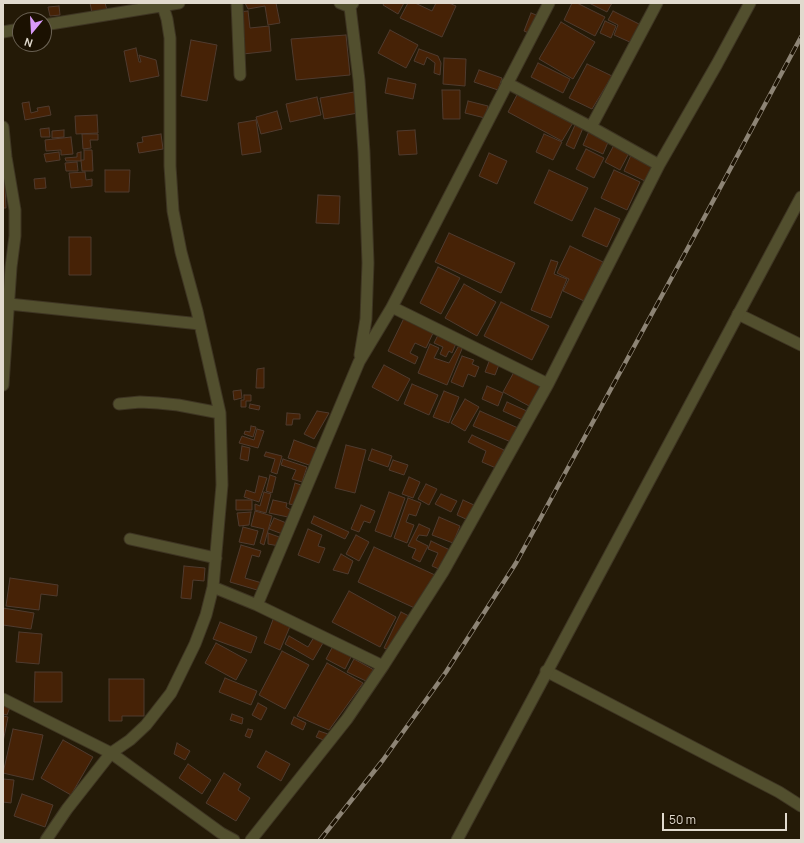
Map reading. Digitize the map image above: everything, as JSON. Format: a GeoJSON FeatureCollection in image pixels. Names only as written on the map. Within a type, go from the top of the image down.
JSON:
{"type":"FeatureCollection","features":[{"type":"Feature","properties":{"kind":"street"},"geometry":{"type":"LineString","coordinates":[[52,24],[162,4],[179,3]]}},
{"type":"Feature","properties":{"kind":"street"},"geometry":{"type":"LineString","coordinates":[[237,3],[240,75]]}},
{"type":"Feature","properties":{"kind":"street"},"geometry":{"type":"LineString","coordinates":[[257,605],[359,362],[392,307],[549,3]]}},
{"type":"Feature","properties":{"kind":"street"},"geometry":{"type":"LineString","coordinates":[[591,127],[657,3]]}},
{"type":"Feature","properties":{"kind":"street"},"geometry":{"type":"LineString","coordinates":[[251,840],[347,718],[383,666],[443,572],[548,384],[659,165],[750,3]]}},
{"type":"Feature","properties":{"kind":"street"},"geometry":{"type":"LineString","coordinates":[[46,840],[67,809],[110,753],[130,740],[146,725],[171,694],[195,644],[206,615],[213,587],[222,485],[220,413],[200,324],[181,252],[173,211],[170,166],[170,38],[167,19],[162,4]]}},
{"type":"Feature","properties":{"kind":"street"},"geometry":{"type":"LineString","coordinates":[[348,4],[359,80],[364,152],[368,263],[366,319],[359,362]]}},
{"type":"Feature","properties":{"kind":"street"},"geometry":{"type":"LineString","coordinates":[[507,83],[659,165]]}},
{"type":"Feature","properties":{"kind":"street"},"geometry":{"type":"LineString","coordinates":[[3,127],[4,157],[15,210],[15,236],[5,332],[3,385]]}},
{"type":"Feature","properties":{"kind":"street"},"geometry":{"type":"LineString","coordinates":[[457,840],[546,671],[801,197]]}},
{"type":"Feature","properties":{"kind":"street"},"geometry":{"type":"LineString","coordinates":[[9,304],[200,324]]}},
{"type":"Feature","properties":{"kind":"street"},"geometry":{"type":"LineString","coordinates":[[392,307],[548,384]]}},
{"type":"Feature","properties":{"kind":"street"},"geometry":{"type":"LineString","coordinates":[[738,314],[801,345]]}},
{"type":"Feature","properties":{"kind":"street"},"geometry":{"type":"LineString","coordinates":[[119,404],[140,402],[158,403],[178,405],[220,413]]}},
{"type":"Feature","properties":{"kind":"street"},"geometry":{"type":"LineString","coordinates":[[130,539],[216,558]]}},
{"type":"Feature","properties":{"kind":"street"},"geometry":{"type":"LineString","coordinates":[[213,587],[257,605],[383,666]]}},
{"type":"Feature","properties":{"kind":"street"},"geometry":{"type":"LineString","coordinates":[[546,671],[779,792],[801,806]]}},
{"type":"Feature","properties":{"kind":"street"},"geometry":{"type":"LineString","coordinates":[[3,699],[110,753],[221,833],[234,840]]}},
{"type":"Feature","properties":{"kind":"building"},"geometry":{"type":"Polygon","coordinates":[[[90,3],[105,3],[107,10],[92,13],[90,3]]]}},
{"type":"Feature","properties":{"kind":"building"},"geometry":{"type":"Polygon","coordinates":[[[245,3],[276,3],[280,23],[268,25],[265,6],[248,9],[245,3]]]}},
{"type":"Feature","properties":{"kind":"building"},"geometry":{"type":"Polygon","coordinates":[[[384,3],[404,3],[398,14],[383,5],[384,3]]]}},
{"type":"Feature","properties":{"kind":"building"},"geometry":{"type":"Polygon","coordinates":[[[408,3],[415,3],[432,11],[436,3],[449,3],[456,6],[442,37],[400,18],[408,3]]]}},
{"type":"Feature","properties":{"kind":"building"},"geometry":{"type":"Polygon","coordinates":[[[572,3],[577,3],[605,17],[595,36],[564,20],[572,3]]]}},
{"type":"Feature","properties":{"kind":"building"},"geometry":{"type":"Polygon","coordinates":[[[589,3],[612,3],[607,12],[589,3]]]}},
{"type":"Feature","properties":{"kind":"building"},"geometry":{"type":"Polygon","coordinates":[[[59,6],[60,15],[52,16],[52,12],[49,12],[48,7],[59,6]]]}},
{"type":"Feature","properties":{"kind":"building"},"geometry":{"type":"Polygon","coordinates":[[[248,11],[250,28],[269,26],[271,51],[243,54],[238,12],[248,11]]]}},
{"type":"Feature","properties":{"kind":"building"},"geometry":{"type":"Polygon","coordinates":[[[613,11],[641,25],[632,43],[614,35],[618,25],[608,20],[613,11]]]}},
{"type":"Feature","properties":{"kind":"building"},"geometry":{"type":"Polygon","coordinates":[[[531,13],[539,16],[531,34],[524,31],[531,13]]]}},
{"type":"Feature","properties":{"kind":"building"},"geometry":{"type":"Polygon","coordinates":[[[605,21],[616,26],[611,38],[600,33],[605,21]]]}},
{"type":"Feature","properties":{"kind":"building"},"geometry":{"type":"Polygon","coordinates":[[[561,22],[595,42],[573,79],[539,59],[561,22]]]}},
{"type":"Feature","properties":{"kind":"building"},"geometry":{"type":"Polygon","coordinates":[[[390,30],[418,45],[406,68],[378,53],[390,30]]]}},
{"type":"Feature","properties":{"kind":"building"},"geometry":{"type":"Polygon","coordinates":[[[346,35],[350,75],[296,80],[291,39],[346,35]]]}},
{"type":"Feature","properties":{"kind":"building"},"geometry":{"type":"Polygon","coordinates":[[[191,40],[217,45],[207,101],[181,96],[191,40]]]}},
{"type":"Feature","properties":{"kind":"building"},"geometry":{"type":"Polygon","coordinates":[[[136,48],[139,62],[141,62],[139,55],[156,60],[159,76],[130,82],[124,51],[136,48]]]}},
{"type":"Feature","properties":{"kind":"building"},"geometry":{"type":"Polygon","coordinates":[[[419,49],[438,56],[441,63],[440,75],[434,73],[435,63],[427,57],[424,65],[414,61],[419,49]]]}},
{"type":"Feature","properties":{"kind":"building"},"geometry":{"type":"Polygon","coordinates":[[[444,58],[466,59],[465,86],[443,84],[444,58]]]}},
{"type":"Feature","properties":{"kind":"building"},"geometry":{"type":"Polygon","coordinates":[[[538,63],[570,79],[563,93],[531,77],[538,63]]]}},
{"type":"Feature","properties":{"kind":"building"},"geometry":{"type":"Polygon","coordinates":[[[587,64],[612,76],[592,109],[569,98],[587,64]]]}},
{"type":"Feature","properties":{"kind":"building"},"geometry":{"type":"Polygon","coordinates":[[[479,70],[502,78],[498,90],[474,82],[479,70]]]}},
{"type":"Feature","properties":{"kind":"building"},"geometry":{"type":"Polygon","coordinates":[[[388,78],[416,84],[413,99],[385,93],[388,78]]]}},
{"type":"Feature","properties":{"kind":"building"},"geometry":{"type":"Polygon","coordinates":[[[442,90],[460,90],[460,119],[443,119],[442,90]]]}},
{"type":"Feature","properties":{"kind":"building"},"geometry":{"type":"Polygon","coordinates":[[[519,91],[574,121],[562,141],[508,112],[519,91]]]}},
{"type":"Feature","properties":{"kind":"building"},"geometry":{"type":"Polygon","coordinates":[[[354,92],[358,113],[324,119],[320,98],[354,92]]]}},
{"type":"Feature","properties":{"kind":"building"},"geometry":{"type":"Polygon","coordinates":[[[317,97],[321,115],[290,122],[286,104],[317,97]]]}},
{"type":"Feature","properties":{"kind":"building"},"geometry":{"type":"Polygon","coordinates":[[[468,101],[488,106],[485,118],[465,113],[468,101]]]}},
{"type":"Feature","properties":{"kind":"building"},"geometry":{"type":"Polygon","coordinates":[[[29,102],[31,113],[38,111],[37,108],[49,106],[51,115],[25,120],[22,103],[29,102]]]}},
{"type":"Feature","properties":{"kind":"building"},"geometry":{"type":"Polygon","coordinates":[[[277,111],[282,129],[261,134],[256,117],[277,111]]]}},
{"type":"Feature","properties":{"kind":"building"},"geometry":{"type":"Polygon","coordinates":[[[97,115],[98,133],[76,134],[75,116],[97,115]]]}},
{"type":"Feature","properties":{"kind":"building"},"geometry":{"type":"Polygon","coordinates":[[[256,120],[261,152],[242,155],[238,123],[256,120]]]}},
{"type":"Feature","properties":{"kind":"building"},"geometry":{"type":"Polygon","coordinates":[[[575,125],[583,128],[574,149],[566,145],[575,125]]]}},
{"type":"Feature","properties":{"kind":"building"},"geometry":{"type":"Polygon","coordinates":[[[49,128],[50,137],[41,137],[40,129],[49,128]]]}},
{"type":"Feature","properties":{"kind":"building"},"geometry":{"type":"Polygon","coordinates":[[[590,129],[609,140],[603,154],[583,145],[590,129]]]}},
{"type":"Feature","properties":{"kind":"building"},"geometry":{"type":"Polygon","coordinates":[[[64,130],[64,137],[52,138],[52,131],[64,130]]]}},
{"type":"Feature","properties":{"kind":"building"},"geometry":{"type":"Polygon","coordinates":[[[415,130],[417,154],[399,155],[397,131],[415,130]]]}},
{"type":"Feature","properties":{"kind":"building"},"geometry":{"type":"Polygon","coordinates":[[[82,134],[98,134],[98,140],[90,140],[91,148],[83,149],[82,134]]]}},
{"type":"Feature","properties":{"kind":"building"},"geometry":{"type":"Polygon","coordinates":[[[161,134],[163,149],[139,153],[137,143],[143,142],[142,137],[161,134]]]}},
{"type":"Feature","properties":{"kind":"building"},"geometry":{"type":"Polygon","coordinates":[[[544,134],[562,142],[553,160],[536,152],[544,134]]]}},
{"type":"Feature","properties":{"kind":"building"},"geometry":{"type":"Polygon","coordinates":[[[71,137],[73,154],[61,155],[61,150],[46,151],[45,140],[71,137]]]}},
{"type":"Feature","properties":{"kind":"building"},"geometry":{"type":"Polygon","coordinates":[[[614,145],[629,153],[620,170],[605,162],[614,145]]]}},
{"type":"Feature","properties":{"kind":"building"},"geometry":{"type":"Polygon","coordinates":[[[586,149],[604,158],[594,178],[576,169],[586,149]]]}},
{"type":"Feature","properties":{"kind":"building"},"geometry":{"type":"Polygon","coordinates":[[[84,150],[92,150],[93,171],[82,171],[81,160],[84,160],[84,150]]]}},
{"type":"Feature","properties":{"kind":"building"},"geometry":{"type":"Polygon","coordinates":[[[59,152],[60,160],[46,162],[44,154],[59,152]]]}},
{"type":"Feature","properties":{"kind":"building"},"geometry":{"type":"Polygon","coordinates":[[[81,152],[81,161],[66,161],[65,158],[77,157],[77,153],[81,152]]]}},
{"type":"Feature","properties":{"kind":"building"},"geometry":{"type":"Polygon","coordinates":[[[489,153],[507,161],[497,184],[479,176],[489,153]]]}},
{"type":"Feature","properties":{"kind":"building"},"geometry":{"type":"Polygon","coordinates":[[[631,155],[653,165],[645,181],[624,171],[631,155]]]}},
{"type":"Feature","properties":{"kind":"building"},"geometry":{"type":"Polygon","coordinates":[[[77,162],[78,171],[66,171],[65,163],[77,162]]]}},
{"type":"Feature","properties":{"kind":"building"},"geometry":{"type":"Polygon","coordinates":[[[105,170],[130,170],[129,192],[105,192],[105,170]]]}},
{"type":"Feature","properties":{"kind":"building"},"geometry":{"type":"Polygon","coordinates":[[[549,170],[588,188],[572,221],[534,203],[549,170]]]}},
{"type":"Feature","properties":{"kind":"building"},"geometry":{"type":"Polygon","coordinates":[[[614,170],[640,182],[627,210],[601,198],[614,170]]]}},
{"type":"Feature","properties":{"kind":"building"},"geometry":{"type":"Polygon","coordinates":[[[85,172],[86,180],[92,179],[92,186],[71,188],[69,173],[85,172]]]}},
{"type":"Feature","properties":{"kind":"building"},"geometry":{"type":"Polygon","coordinates":[[[45,178],[46,188],[35,189],[34,179],[45,178]]]}},
{"type":"Feature","properties":{"kind":"building"},"geometry":{"type":"Polygon","coordinates":[[[3,184],[5,184],[6,208],[3,208],[3,184]]]}},
{"type":"Feature","properties":{"kind":"building"},"geometry":{"type":"Polygon","coordinates":[[[318,195],[340,196],[339,224],[316,223],[318,195]]]}},
{"type":"Feature","properties":{"kind":"building"},"geometry":{"type":"Polygon","coordinates":[[[595,208],[620,219],[607,247],[582,236],[595,208]]]}},
{"type":"Feature","properties":{"kind":"building"},"geometry":{"type":"Polygon","coordinates":[[[449,233],[515,263],[501,293],[435,262],[449,233]]]}},
{"type":"Feature","properties":{"kind":"building"},"geometry":{"type":"Polygon","coordinates":[[[69,237],[91,237],[91,275],[69,275],[69,237]]]}},
{"type":"Feature","properties":{"kind":"building"},"geometry":{"type":"Polygon","coordinates":[[[570,246],[603,262],[584,301],[563,291],[569,279],[557,273],[570,246]]]}},
{"type":"Feature","properties":{"kind":"building"},"geometry":{"type":"Polygon","coordinates":[[[551,260],[558,262],[554,274],[567,279],[551,318],[531,310],[551,260]]]}},
{"type":"Feature","properties":{"kind":"building"},"geometry":{"type":"Polygon","coordinates":[[[438,267],[460,278],[441,314],[420,303],[438,267]]]}},
{"type":"Feature","properties":{"kind":"building"},"geometry":{"type":"Polygon","coordinates":[[[464,284],[496,302],[477,336],[445,318],[464,284]]]}},
{"type":"Feature","properties":{"kind":"building"},"geometry":{"type":"Polygon","coordinates":[[[501,302],[549,326],[532,360],[484,336],[501,302]]]}},
{"type":"Feature","properties":{"kind":"building"},"geometry":{"type":"Polygon","coordinates":[[[405,316],[434,331],[426,348],[415,343],[410,353],[418,357],[415,364],[388,351],[405,316]]]}},
{"type":"Feature","properties":{"kind":"building"},"geometry":{"type":"Polygon","coordinates":[[[439,333],[457,341],[452,353],[449,351],[446,357],[440,354],[443,347],[434,343],[439,333]]]}},
{"type":"Feature","properties":{"kind":"building"},"geometry":{"type":"Polygon","coordinates":[[[430,344],[439,348],[434,358],[449,363],[458,347],[464,344],[447,385],[418,373],[430,344]]]}},
{"type":"Feature","properties":{"kind":"building"},"geometry":{"type":"Polygon","coordinates":[[[462,356],[474,360],[472,364],[479,367],[475,377],[468,374],[463,387],[451,382],[462,356]]]}},
{"type":"Feature","properties":{"kind":"building"},"geometry":{"type":"Polygon","coordinates":[[[490,359],[500,362],[495,375],[485,372],[490,359]]]}},
{"type":"Feature","properties":{"kind":"building"},"geometry":{"type":"Polygon","coordinates":[[[384,365],[410,379],[398,401],[372,387],[384,365]]]}},
{"type":"Feature","properties":{"kind":"building"},"geometry":{"type":"Polygon","coordinates":[[[264,368],[264,388],[256,388],[257,369],[264,368]]]}},
{"type":"Feature","properties":{"kind":"building"},"geometry":{"type":"Polygon","coordinates":[[[514,372],[542,383],[531,407],[503,392],[514,372]]]}},
{"type":"Feature","properties":{"kind":"building"},"geometry":{"type":"Polygon","coordinates":[[[412,384],[438,395],[429,415],[404,404],[412,384]]]}},
{"type":"Feature","properties":{"kind":"building"},"geometry":{"type":"Polygon","coordinates":[[[487,386],[503,393],[498,406],[482,399],[487,386]]]}},
{"type":"Feature","properties":{"kind":"building"},"geometry":{"type":"Polygon","coordinates":[[[241,390],[242,398],[234,400],[233,391],[241,390]]]}},
{"type":"Feature","properties":{"kind":"building"},"geometry":{"type":"Polygon","coordinates":[[[444,391],[459,397],[449,423],[433,417],[444,391]]]}},
{"type":"Feature","properties":{"kind":"building"},"geometry":{"type":"Polygon","coordinates":[[[244,395],[251,395],[251,401],[246,401],[246,407],[241,407],[241,400],[244,400],[244,395]]]}},
{"type":"Feature","properties":{"kind":"building"},"geometry":{"type":"Polygon","coordinates":[[[465,399],[479,407],[465,431],[451,423],[465,399]]]}},
{"type":"Feature","properties":{"kind":"building"},"geometry":{"type":"Polygon","coordinates":[[[507,402],[529,412],[525,421],[503,411],[507,402]]]}},
{"type":"Feature","properties":{"kind":"building"},"geometry":{"type":"Polygon","coordinates":[[[250,404],[260,406],[259,410],[249,408],[250,404]]]}},
{"type":"Feature","properties":{"kind":"building"},"geometry":{"type":"Polygon","coordinates":[[[317,411],[329,413],[314,439],[304,434],[317,411]]]}},
{"type":"Feature","properties":{"kind":"building"},"geometry":{"type":"Polygon","coordinates":[[[480,411],[518,428],[511,442],[473,426],[480,411]]]}},
{"type":"Feature","properties":{"kind":"building"},"geometry":{"type":"Polygon","coordinates":[[[287,413],[300,414],[300,419],[293,419],[292,425],[286,425],[287,413]]]}},
{"type":"Feature","properties":{"kind":"building"},"geometry":{"type":"Polygon","coordinates":[[[251,426],[256,427],[253,437],[244,434],[245,431],[250,432],[251,426]]]}},
{"type":"Feature","properties":{"kind":"building"},"geometry":{"type":"Polygon","coordinates":[[[257,429],[264,431],[258,448],[239,443],[242,436],[254,440],[257,429]]]}},
{"type":"Feature","properties":{"kind":"building"},"geometry":{"type":"Polygon","coordinates":[[[472,435],[504,450],[496,468],[482,462],[486,451],[468,442],[472,435]]]}},
{"type":"Feature","properties":{"kind":"building"},"geometry":{"type":"Polygon","coordinates":[[[294,440],[318,449],[312,466],[288,458],[294,440]]]}},
{"type":"Feature","properties":{"kind":"building"},"geometry":{"type":"Polygon","coordinates":[[[346,445],[366,450],[355,493],[335,488],[346,445]]]}},
{"type":"Feature","properties":{"kind":"building"},"geometry":{"type":"Polygon","coordinates":[[[242,446],[250,448],[248,461],[240,459],[242,446]]]}},
{"type":"Feature","properties":{"kind":"building"},"geometry":{"type":"Polygon","coordinates":[[[372,449],[392,456],[388,467],[368,460],[372,449]]]}},
{"type":"Feature","properties":{"kind":"building"},"geometry":{"type":"Polygon","coordinates":[[[266,452],[282,456],[277,474],[271,472],[275,459],[264,456],[266,452]]]}},
{"type":"Feature","properties":{"kind":"building"},"geometry":{"type":"Polygon","coordinates":[[[283,459],[307,467],[302,482],[292,479],[296,470],[281,465],[283,459]]]}},
{"type":"Feature","properties":{"kind":"building"},"geometry":{"type":"Polygon","coordinates":[[[393,460],[408,465],[404,475],[389,470],[393,460]]]}},
{"type":"Feature","properties":{"kind":"building"},"geometry":{"type":"Polygon","coordinates":[[[270,475],[276,477],[272,493],[266,491],[270,475]]]}},
{"type":"Feature","properties":{"kind":"building"},"geometry":{"type":"Polygon","coordinates":[[[259,476],[267,478],[259,502],[244,497],[246,490],[255,493],[259,476]]]}},
{"type":"Feature","properties":{"kind":"building"},"geometry":{"type":"Polygon","coordinates":[[[409,477],[420,482],[413,498],[402,494],[409,477]]]}},
{"type":"Feature","properties":{"kind":"building"},"geometry":{"type":"Polygon","coordinates":[[[295,483],[301,485],[295,505],[289,504],[295,483]]]}},
{"type":"Feature","properties":{"kind":"building"},"geometry":{"type":"Polygon","coordinates":[[[426,484],[437,489],[429,505],[418,499],[426,484]]]}},
{"type":"Feature","properties":{"kind":"building"},"geometry":{"type":"Polygon","coordinates":[[[264,492],[271,494],[266,513],[255,510],[255,504],[260,506],[264,492]]]}},
{"type":"Feature","properties":{"kind":"building"},"geometry":{"type":"Polygon","coordinates":[[[389,492],[405,498],[391,537],[375,531],[389,492]]]}},
{"type":"Feature","properties":{"kind":"building"},"geometry":{"type":"Polygon","coordinates":[[[441,494],[457,501],[451,512],[435,504],[441,494]]]}},
{"type":"Feature","properties":{"kind":"building"},"geometry":{"type":"Polygon","coordinates":[[[408,498],[421,503],[416,516],[409,514],[406,522],[414,525],[407,543],[394,538],[408,498]]]}},
{"type":"Feature","properties":{"kind":"building"},"geometry":{"type":"Polygon","coordinates":[[[236,500],[252,500],[252,510],[236,510],[236,500]]]}},
{"type":"Feature","properties":{"kind":"building"},"geometry":{"type":"Polygon","coordinates":[[[273,500],[287,503],[286,507],[291,510],[288,517],[269,513],[273,500]]]}},
{"type":"Feature","properties":{"kind":"building"},"geometry":{"type":"Polygon","coordinates":[[[463,500],[474,505],[468,520],[457,515],[463,500]]]}},
{"type":"Feature","properties":{"kind":"building"},"geometry":{"type":"Polygon","coordinates":[[[361,505],[375,511],[370,523],[364,521],[359,532],[351,529],[361,505]]]}},
{"type":"Feature","properties":{"kind":"building"},"geometry":{"type":"Polygon","coordinates":[[[255,511],[272,516],[264,545],[260,543],[264,529],[251,526],[255,511]]]}},
{"type":"Feature","properties":{"kind":"building"},"geometry":{"type":"Polygon","coordinates":[[[251,512],[249,525],[239,526],[237,513],[251,512]]]}},
{"type":"Feature","properties":{"kind":"building"},"geometry":{"type":"Polygon","coordinates":[[[314,516],[349,532],[345,539],[311,523],[314,516]]]}},
{"type":"Feature","properties":{"kind":"building"},"geometry":{"type":"Polygon","coordinates":[[[439,517],[460,526],[453,543],[432,535],[439,517]]]}},
{"type":"Feature","properties":{"kind":"building"},"geometry":{"type":"Polygon","coordinates":[[[274,518],[289,524],[285,535],[269,529],[274,518]]]}},
{"type":"Feature","properties":{"kind":"building"},"geometry":{"type":"Polygon","coordinates":[[[419,524],[430,529],[427,536],[419,535],[416,540],[428,546],[420,562],[412,558],[416,549],[408,546],[419,524]]]}},
{"type":"Feature","properties":{"kind":"building"},"geometry":{"type":"Polygon","coordinates":[[[243,527],[258,531],[254,545],[239,542],[243,527]]]}},
{"type":"Feature","properties":{"kind":"building"},"geometry":{"type":"Polygon","coordinates":[[[308,529],[322,535],[318,546],[325,548],[319,563],[298,555],[308,529]]]}},
{"type":"Feature","properties":{"kind":"building"},"geometry":{"type":"Polygon","coordinates":[[[268,533],[282,538],[279,546],[268,544],[268,533]]]}},
{"type":"Feature","properties":{"kind":"building"},"geometry":{"type":"Polygon","coordinates":[[[356,535],[369,542],[359,561],[346,554],[356,535]]]}},
{"type":"Feature","properties":{"kind":"building"},"geometry":{"type":"Polygon","coordinates":[[[431,541],[450,550],[441,570],[432,566],[438,553],[428,549],[431,541]]]}},
{"type":"Feature","properties":{"kind":"building"},"geometry":{"type":"Polygon","coordinates":[[[241,545],[261,551],[259,557],[252,555],[245,578],[262,583],[257,590],[230,582],[241,545]]]}},
{"type":"Feature","properties":{"kind":"building"},"geometry":{"type":"Polygon","coordinates":[[[374,547],[435,575],[419,610],[358,582],[374,547]]]}},
{"type":"Feature","properties":{"kind":"building"},"geometry":{"type":"Polygon","coordinates":[[[341,554],[353,561],[348,574],[333,570],[341,554]]]}},
{"type":"Feature","properties":{"kind":"building"},"geometry":{"type":"Polygon","coordinates":[[[184,566],[205,568],[204,581],[193,580],[191,599],[181,598],[184,566]]]}},
{"type":"Feature","properties":{"kind":"building"},"geometry":{"type":"Polygon","coordinates":[[[10,578],[58,585],[57,596],[41,594],[39,610],[6,606],[10,578]]]}},
{"type":"Feature","properties":{"kind":"building"},"geometry":{"type":"Polygon","coordinates":[[[349,591],[396,617],[380,647],[332,622],[349,591]]]}},
{"type":"Feature","properties":{"kind":"building"},"geometry":{"type":"Polygon","coordinates":[[[3,608],[34,613],[31,629],[3,625],[3,608]]]}},
{"type":"Feature","properties":{"kind":"building"},"geometry":{"type":"Polygon","coordinates":[[[401,612],[411,617],[391,651],[384,648],[401,612]]]}},
{"type":"Feature","properties":{"kind":"building"},"geometry":{"type":"Polygon","coordinates":[[[274,617],[291,624],[280,650],[264,643],[274,617]]]}},
{"type":"Feature","properties":{"kind":"building"},"geometry":{"type":"Polygon","coordinates":[[[220,622],[257,637],[251,653],[213,639],[220,622]]]}},
{"type":"Feature","properties":{"kind":"building"},"geometry":{"type":"Polygon","coordinates":[[[19,632],[42,634],[39,664],[16,662],[19,632]]]}},
{"type":"Feature","properties":{"kind":"building"},"geometry":{"type":"Polygon","coordinates":[[[289,636],[308,647],[314,637],[323,643],[313,660],[285,644],[289,636]]]}},
{"type":"Feature","properties":{"kind":"building"},"geometry":{"type":"Polygon","coordinates":[[[216,643],[247,660],[236,680],[205,663],[216,643]]]}},
{"type":"Feature","properties":{"kind":"building"},"geometry":{"type":"Polygon","coordinates":[[[333,646],[352,655],[345,669],[326,659],[333,646]]]}},
{"type":"Feature","properties":{"kind":"building"},"geometry":{"type":"Polygon","coordinates":[[[282,651],[309,665],[285,709],[259,695],[282,651]]]}},
{"type":"Feature","properties":{"kind":"building"},"geometry":{"type":"Polygon","coordinates":[[[354,659],[374,670],[368,682],[347,672],[354,659]]]}},
{"type":"Feature","properties":{"kind":"building"},"geometry":{"type":"Polygon","coordinates":[[[327,663],[363,683],[329,730],[297,716],[327,663]]]}},
{"type":"Feature","properties":{"kind":"building"},"geometry":{"type":"Polygon","coordinates":[[[35,672],[62,672],[62,702],[34,702],[35,672]]]}},
{"type":"Feature","properties":{"kind":"building"},"geometry":{"type":"Polygon","coordinates":[[[225,678],[257,691],[251,705],[219,692],[225,678]]]}},
{"type":"Feature","properties":{"kind":"building"},"geometry":{"type":"Polygon","coordinates":[[[109,679],[144,679],[144,716],[122,716],[122,721],[109,721],[109,679]]]}},
{"type":"Feature","properties":{"kind":"building"},"geometry":{"type":"Polygon","coordinates":[[[258,703],[267,708],[261,720],[252,715],[258,703]]]}},
{"type":"Feature","properties":{"kind":"building"},"geometry":{"type":"Polygon","coordinates":[[[3,705],[10,707],[7,715],[3,714],[3,705]]]}},
{"type":"Feature","properties":{"kind":"building"},"geometry":{"type":"Polygon","coordinates":[[[232,714],[243,718],[242,724],[230,720],[232,714]]]}},
{"type":"Feature","properties":{"kind":"building"},"geometry":{"type":"Polygon","coordinates":[[[3,716],[8,717],[3,742],[3,716]]]}},
{"type":"Feature","properties":{"kind":"building"},"geometry":{"type":"Polygon","coordinates":[[[294,717],[306,723],[303,730],[291,724],[294,717]]]}},
{"type":"Feature","properties":{"kind":"building"},"geometry":{"type":"Polygon","coordinates":[[[13,729],[43,735],[33,780],[3,773],[13,729]]]}},
{"type":"Feature","properties":{"kind":"building"},"geometry":{"type":"Polygon","coordinates":[[[248,729],[253,730],[250,738],[245,736],[248,729]]]}},
{"type":"Feature","properties":{"kind":"building"},"geometry":{"type":"Polygon","coordinates":[[[319,731],[328,734],[326,741],[316,737],[319,731]]]}},
{"type":"Feature","properties":{"kind":"building"},"geometry":{"type":"Polygon","coordinates":[[[63,740],[93,757],[71,795],[41,778],[63,740]]]}},
{"type":"Feature","properties":{"kind":"building"},"geometry":{"type":"Polygon","coordinates":[[[177,743],[190,751],[185,760],[174,754],[177,743]]]}},
{"type":"Feature","properties":{"kind":"building"},"geometry":{"type":"Polygon","coordinates":[[[266,751],[290,764],[281,781],[257,767],[266,751]]]}},
{"type":"Feature","properties":{"kind":"building"},"geometry":{"type":"Polygon","coordinates":[[[188,764],[211,780],[202,794],[179,778],[188,764]]]}},
{"type":"Feature","properties":{"kind":"building"},"geometry":{"type":"Polygon","coordinates":[[[224,773],[241,784],[238,790],[250,798],[236,821],[206,803],[224,773]]]}},
{"type":"Feature","properties":{"kind":"building"},"geometry":{"type":"Polygon","coordinates":[[[3,779],[14,780],[11,803],[3,802],[3,779]]]}},
{"type":"Feature","properties":{"kind":"building"},"geometry":{"type":"Polygon","coordinates":[[[22,794],[53,805],[45,827],[14,816],[22,794]]]}},
{"type":"Feature","properties":{"kind":"railway"},"geometry":{"type":"LineString","coordinates":[[320,840],[383,760],[446,672],[516,563],[801,37]]}}]}
